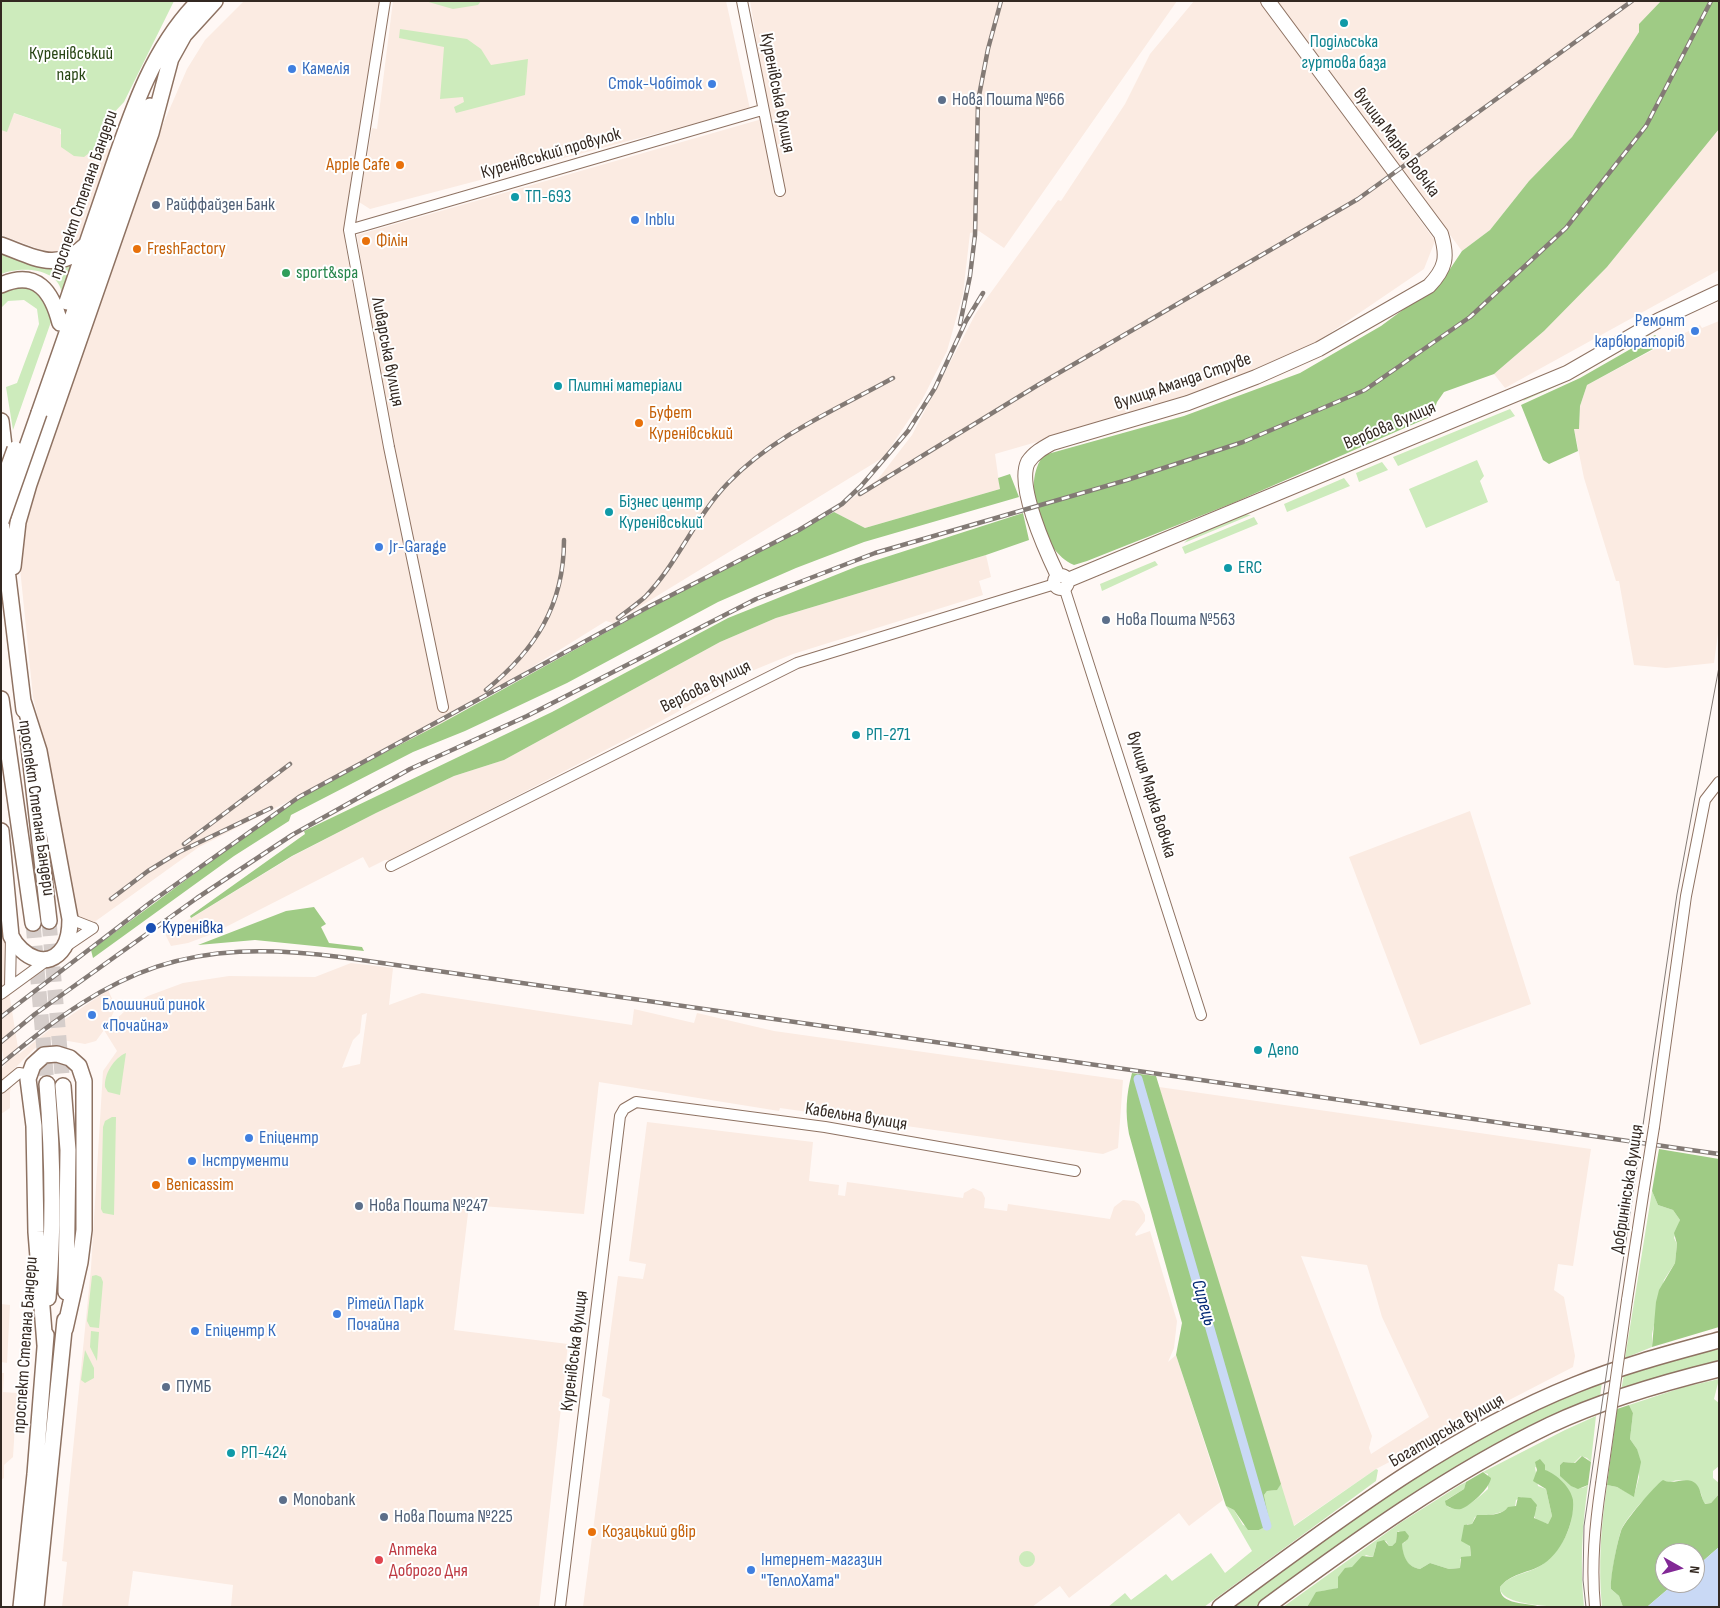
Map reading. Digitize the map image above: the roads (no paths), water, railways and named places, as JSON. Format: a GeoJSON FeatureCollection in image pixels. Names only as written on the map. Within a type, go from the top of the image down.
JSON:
{"type":"FeatureCollection","features":[{"type":"Feature","properties":{"kind":"main road","name":"проспект Степана Бандери"},"geometry":{"type":"LineString","coordinates":[[34,411],[60,323],[127,125],[160,52],[185,16],[191,1]]}},
{"type":"Feature","properties":{"kind":"main road"},"geometry":{"type":"LineString","coordinates":[[185,16],[199,1]]}},
{"type":"Feature","properties":{"kind":"main road","name":"проспект Степана Бандери"},"geometry":{"type":"LineString","coordinates":[[34,411],[155,92],[172,54],[184,35],[215,1]]}},
{"type":"Feature","properties":{"kind":"main road","name":"вулиця Марка Вовчка"},"geometry":{"type":"LineString","coordinates":[[1268,1],[1441,234],[1446,250],[1444,263]]}},
{"type":"Feature","properties":{"kind":"main road"},"geometry":{"type":"LineString","coordinates":[[13,567],[18,522],[29,484],[151,134],[172,54]]}},
{"type":"Feature","properties":{"kind":"main road"},"geometry":{"type":"LineString","coordinates":[[1,245],[46,261],[56,261],[77,253],[86,245]]}},
{"type":"Feature","properties":{"kind":"main road","name":"вулиця Аманда Струве"},"geometry":{"type":"LineString","coordinates":[[1061,582],[1037,528],[1029,497],[1026,478],[1028,463],[1037,451],[1052,443],[1188,403],[1319,349],[1429,286],[1439,275],[1444,263]]}},
{"type":"Feature","properties":{"kind":"main road"},"geometry":{"type":"LineString","coordinates":[[1,285],[19,279],[36,282],[48,291],[55,303],[60,323]]}},
{"type":"Feature","properties":{"kind":"main road","name":"Вербова вулиця"},"geometry":{"type":"LineString","coordinates":[[1061,582],[1567,373],[1658,320],[1719,292]]}},
{"type":"Feature","properties":{"kind":"main road"},"geometry":{"type":"LineString","coordinates":[[1,488],[34,411]]}},
{"type":"Feature","properties":{"kind":"main road"},"geometry":{"type":"LineString","coordinates":[[1,520],[34,411]]}},
{"type":"Feature","properties":{"kind":"main road"},"geometry":{"type":"LineString","coordinates":[[1,421],[11,509],[12,608]]}},
{"type":"Feature","properties":{"kind":"main road","name":"проспект Степана Бандери"},"geometry":{"type":"LineString","coordinates":[[1,520],[48,921]]}},
{"type":"Feature","properties":{"kind":"main road","name":"проспект Степана Бандери"},"geometry":{"type":"LineString","coordinates":[[1,698],[3,723],[33,923]]}},
{"type":"Feature","properties":{"kind":"main road"},"geometry":{"type":"LineString","coordinates":[[1,831],[11,936],[17,948],[27,957],[39,960],[58,952],[69,934],[70,919],[39,751],[23,701]]}},
{"type":"Feature","properties":{"kind":"main road"},"geometry":{"type":"LineString","coordinates":[[1,710],[3,723]]}},
{"type":"Feature","properties":{"kind":"main road"},"geometry":{"type":"LineString","coordinates":[[1,771],[7,747]]}},
{"type":"Feature","properties":{"kind":"main road"},"geometry":{"type":"LineString","coordinates":[[45,1345],[36,1232],[34,1126],[28,1079],[33,1064],[44,1055],[57,1054],[70,1058],[79,1066],[84,1081],[84,1230],[80,1262],[65,1329]]}},
{"type":"Feature","properties":{"kind":"main road","name":"проспект Степана Бандери"},"geometry":{"type":"LineString","coordinates":[[21,1607],[36,1464],[53,1217],[52,1144],[47,1084]]}},
{"type":"Feature","properties":{"kind":"main road","name":"проспект Степана Бандери"},"geometry":{"type":"LineString","coordinates":[[36,1607],[65,1329],[68,1150],[63,1086]]}},
{"type":"Feature","properties":{"kind":"main road","name":"Богатирська вулиця"},"geometry":{"type":"LineString","coordinates":[[1220,1607],[1407,1474],[1497,1422],[1575,1385],[1670,1353],[1719,1340]]}},
{"type":"Feature","properties":{"kind":"main road"},"geometry":{"type":"LineString","coordinates":[[1266,1607],[1396,1514],[1454,1476],[1509,1446],[1590,1408],[1677,1380],[1719,1370]]}},
{"type":"Feature","properties":{"kind":"street","name":"Ливарська вулиця"},"geometry":{"type":"LineString","coordinates":[[385,1],[349,230],[389,447],[443,707]]}},
{"type":"Feature","properties":{"kind":"street","name":"Куренівська вулиця"},"geometry":{"type":"LineString","coordinates":[[742,1],[762,110],[780,191]]}},
{"type":"Feature","properties":{"kind":"street","name":"Куренівський провулок"},"geometry":{"type":"LineString","coordinates":[[349,230],[762,110]]}},
{"type":"Feature","properties":{"kind":"street","name":"Вербова вулиця"},"geometry":{"type":"LineString","coordinates":[[391,866],[797,663],[1061,582]]}},
{"type":"Feature","properties":{"kind":"street","name":"вулиця Марка Вовчка"},"geometry":{"type":"LineString","coordinates":[[1061,582],[1200,1015]]}},
{"type":"Feature","properties":{"kind":"street","name":"Добринінська вулиця"},"geometry":{"type":"LineString","coordinates":[[1595,1607],[1592,1579],[1594,1526],[1654,1127],[1686,896],[1705,800],[1719,782]]}},
{"type":"Feature","properties":{"kind":"street"},"geometry":{"type":"LineString","coordinates":[[6,990],[93,928],[70,919]]}},
{"type":"Feature","properties":{"kind":"street"},"geometry":{"type":"LineString","coordinates":[[6,990],[11,936]]}},
{"type":"Feature","properties":{"kind":"street"},"geometry":{"type":"LineString","coordinates":[[1,1088],[19,1073],[25,1074],[28,1079]]}},
{"type":"Feature","properties":{"kind":"street","name":"Кабельна вулиця"},"geometry":{"type":"LineString","coordinates":[[631,1104],[636,1102],[825,1127],[1075,1171]]}},
{"type":"Feature","properties":{"kind":"street","name":"Куренівська вулиця"},"geometry":{"type":"LineString","coordinates":[[560,1607],[620,1116],[631,1104]]}},
{"type":"Feature","properties":{"kind":"water"},"geometry":{"type":"Polygon","coordinates":[[[1719,1547],[1719,1607],[1647,1607],[1663,1593],[1705,1593],[1705,1559],[1719,1547]]]}},
{"type":"Feature","properties":{"kind":"waterway","name":"Сирець"},"geometry":{"type":"LineString","coordinates":[[1138,1079],[1267,1526]]}},
{"type":"Feature","properties":{"kind":"tunnel"},"geometry":{"type":"LineString","coordinates":[[49,921],[63,1086]]}},
{"type":"Feature","properties":{"kind":"tunnel"},"geometry":{"type":"LineString","coordinates":[[33,923],[47,1084]]}},
{"type":"Feature","properties":{"kind":"tram line"},"geometry":{"type":"LineString","coordinates":[[1586,1607],[1583,1580],[1584,1526],[1677,894],[1719,667]]}},
{"type":"Feature","properties":{"kind":"railway"},"geometry":{"type":"LineString","coordinates":[[960,324],[970,276],[975,235],[978,101],[988,49],[1001,1]]}},
{"type":"Feature","properties":{"kind":"railway"},"geometry":{"type":"LineString","coordinates":[[860,494],[1038,385],[1358,199],[1632,1]]}},
{"type":"Feature","properties":{"kind":"railway"},"geometry":{"type":"LineString","coordinates":[[1,1042],[35,1014],[197,898],[292,835],[410,769],[527,716],[756,599],[875,553],[1127,480],[1243,442],[1365,390],[1470,317],[1566,228],[1646,126],[1711,1]]}},
{"type":"Feature","properties":{"kind":"railway"},"geometry":{"type":"LineString","coordinates":[[1,1017],[151,902],[299,797],[650,606],[799,530],[842,504],[861,486],[908,431],[935,388],[966,321],[983,293]]}},
{"type":"Feature","properties":{"kind":"railway"},"geometry":{"type":"LineString","coordinates":[[618,618],[645,597],[657,584],[716,496],[746,466],[806,424],[893,378]]}},
{"type":"Feature","properties":{"kind":"railway"},"geometry":{"type":"LineString","coordinates":[[486,690],[519,659],[543,625],[559,586],[563,564],[564,540]]}},
{"type":"Feature","properties":{"kind":"railway"},"geometry":{"type":"LineString","coordinates":[[184,844],[290,764]]}},
{"type":"Feature","properties":{"kind":"railway"},"geometry":{"type":"LineString","coordinates":[[111,899],[148,871],[179,852],[271,808]]}},
{"type":"Feature","properties":{"kind":"railway"},"geometry":{"type":"LineString","coordinates":[[1,1064],[42,1031],[81,1004],[119,982],[157,967],[197,956],[240,952],[287,952],[340,957],[1719,1154]]}},
{"type":"Feature","properties":{"kind":"place","name":"Подільська гуртова база"},"geometry":{"type":"Point","coordinates":[1344,23]}},
{"type":"Feature","properties":{"kind":"place","name":"Камелія"},"geometry":{"type":"Point","coordinates":[292,69]}},
{"type":"Feature","properties":{"kind":"place","name":"Сток-Чобіток"},"geometry":{"type":"Point","coordinates":[712,84]}},
{"type":"Feature","properties":{"kind":"place","name":"Нова Пошта №66"},"geometry":{"type":"Point","coordinates":[942,100]}},
{"type":"Feature","properties":{"kind":"place","name":"Apple Cafe"},"geometry":{"type":"Point","coordinates":[400,165]}},
{"type":"Feature","properties":{"kind":"place","name":"ТП-693"},"geometry":{"type":"Point","coordinates":[515,197]}},
{"type":"Feature","properties":{"kind":"place","name":"Райффайзен Банк"},"geometry":{"type":"Point","coordinates":[156,205]}},
{"type":"Feature","properties":{"kind":"place","name":"Inblu"},"geometry":{"type":"Point","coordinates":[635,220]}},
{"type":"Feature","properties":{"kind":"place","name":"Філін"},"geometry":{"type":"Point","coordinates":[366,241]}},
{"type":"Feature","properties":{"kind":"place","name":"FreshFactory"},"geometry":{"type":"Point","coordinates":[137,249]}},
{"type":"Feature","properties":{"kind":"place","name":"sport&spa"},"geometry":{"type":"Point","coordinates":[286,273]}},
{"type":"Feature","properties":{"kind":"place","name":"Ремонт карбюраторів"},"geometry":{"type":"Point","coordinates":[1695,331]}},
{"type":"Feature","properties":{"kind":"place","name":"Плитні матеріали"},"geometry":{"type":"Point","coordinates":[558,386]}},
{"type":"Feature","properties":{"kind":"place","name":"Буфет Куренівський"},"geometry":{"type":"Point","coordinates":[639,423]}},
{"type":"Feature","properties":{"kind":"place","name":"Бізнес центр Куренівський"},"geometry":{"type":"Point","coordinates":[609,512]}},
{"type":"Feature","properties":{"kind":"place","name":"Jr-Garage"},"geometry":{"type":"Point","coordinates":[379,547]}},
{"type":"Feature","properties":{"kind":"place","name":"ERC"},"geometry":{"type":"Point","coordinates":[1228,568]}},
{"type":"Feature","properties":{"kind":"place","name":"Нова Пошта №563"},"geometry":{"type":"Point","coordinates":[1106,620]}},
{"type":"Feature","properties":{"kind":"place","name":"РП-271"},"geometry":{"type":"Point","coordinates":[856,735]}},
{"type":"Feature","properties":{"kind":"place","name":"Куренівка"},"geometry":{"type":"Point","coordinates":[151,928]}},
{"type":"Feature","properties":{"kind":"place","name":"Блошиний ринок «Почайна»"},"geometry":{"type":"Point","coordinates":[92,1015]}},
{"type":"Feature","properties":{"kind":"place","name":"Депо"},"geometry":{"type":"Point","coordinates":[1258,1050]}},
{"type":"Feature","properties":{"kind":"place","name":"Епіцентр"},"geometry":{"type":"Point","coordinates":[249,1138]}},
{"type":"Feature","properties":{"kind":"place","name":"Інструменти"},"geometry":{"type":"Point","coordinates":[192,1161]}},
{"type":"Feature","properties":{"kind":"place","name":"Benicassim"},"geometry":{"type":"Point","coordinates":[156,1185]}},
{"type":"Feature","properties":{"kind":"place","name":"Нова Пошта №247"},"geometry":{"type":"Point","coordinates":[359,1206]}},
{"type":"Feature","properties":{"kind":"place","name":"Рітейл Парк Почайна"},"geometry":{"type":"Point","coordinates":[337,1314]}},
{"type":"Feature","properties":{"kind":"place","name":"Епіцентр К"},"geometry":{"type":"Point","coordinates":[195,1331]}},
{"type":"Feature","properties":{"kind":"place","name":"ПУМБ"},"geometry":{"type":"Point","coordinates":[166,1387]}},
{"type":"Feature","properties":{"kind":"place","name":"РП-424"},"geometry":{"type":"Point","coordinates":[231,1453]}},
{"type":"Feature","properties":{"kind":"place","name":"Monobank"},"geometry":{"type":"Point","coordinates":[283,1500]}},
{"type":"Feature","properties":{"kind":"place","name":"Нова Пошта №225"},"geometry":{"type":"Point","coordinates":[384,1517]}},
{"type":"Feature","properties":{"kind":"place","name":"Козацький двір"},"geometry":{"type":"Point","coordinates":[592,1532]}},
{"type":"Feature","properties":{"kind":"place","name":"Аптека Доброго Дня"},"geometry":{"type":"Point","coordinates":[379,1560]}},
{"type":"Feature","properties":{"kind":"place","name":"Інтернет-магазин \"ТеплоХата\""},"geometry":{"type":"Point","coordinates":[751,1570]}},
{"type":"Feature","properties":{"kind":"park label","name":"Куренівський парк"},"geometry":{"type":"Point","coordinates":[71,64]}}]}
